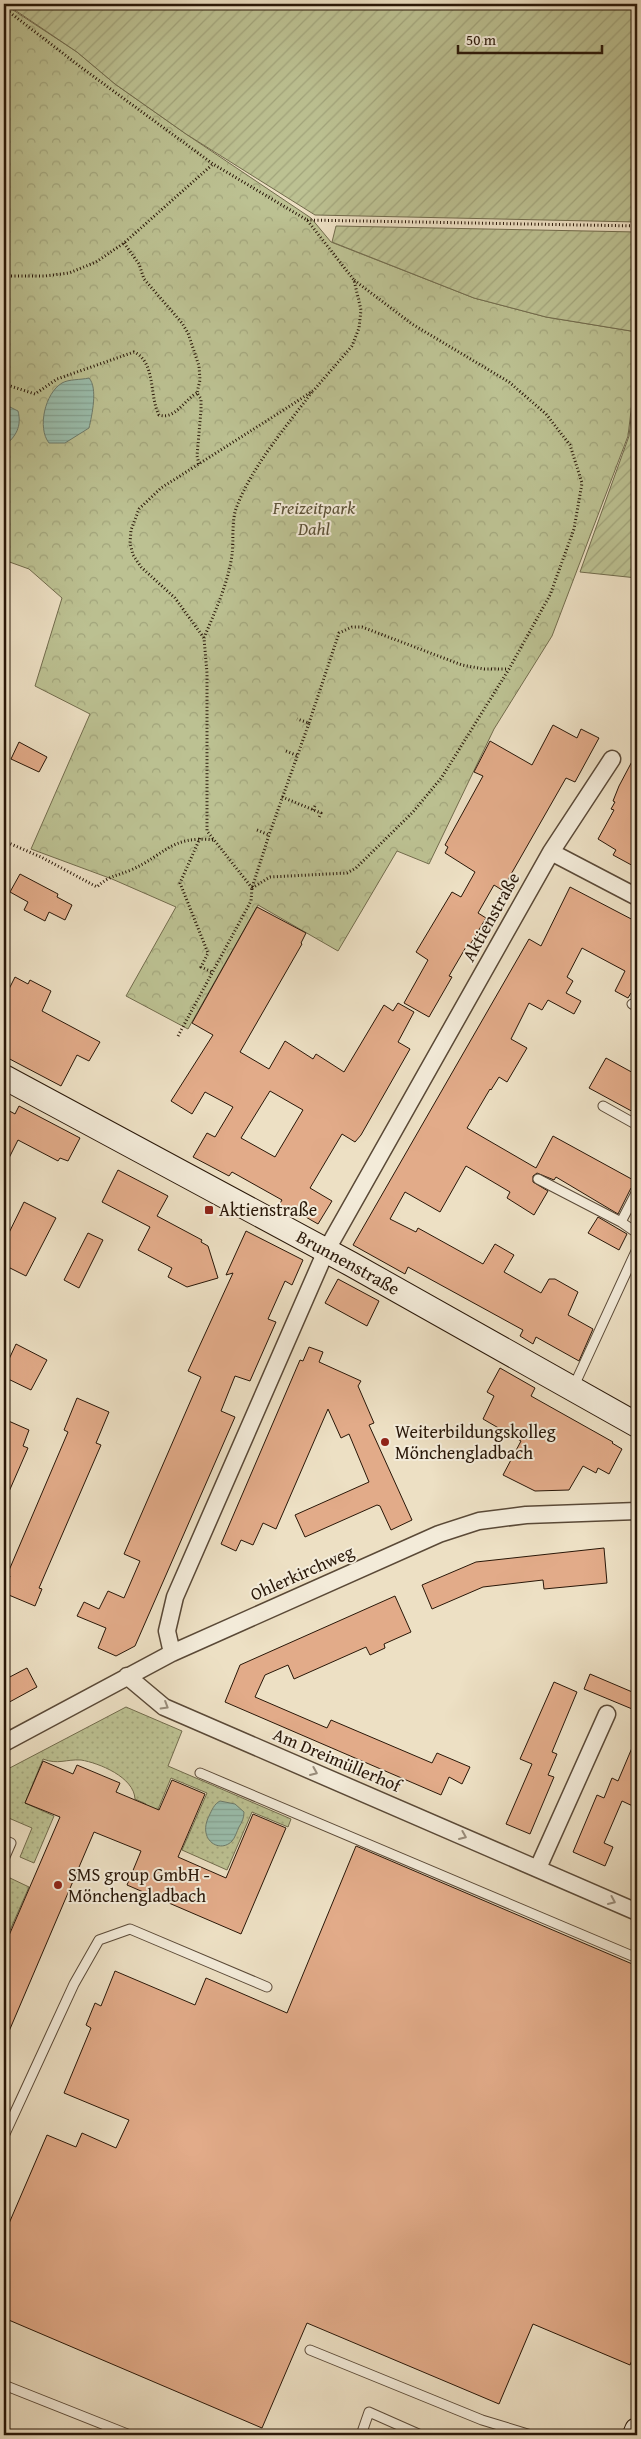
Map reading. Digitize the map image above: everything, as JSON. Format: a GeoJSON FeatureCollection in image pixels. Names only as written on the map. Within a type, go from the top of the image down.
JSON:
{"type":"FeatureCollection","features":[{"type":"Feature","properties":{"kind":"street","name":"Aktienstraße"},"geometry":{"type":"LineString","coordinates":[[172,1653],[167,1631],[175,1597],[326,1251],[551,852],[612,759]]}},
{"type":"Feature","properties":{"kind":"street"},"geometry":{"type":"LineString","coordinates":[[551,852],[637,897]]}},
{"type":"Feature","properties":{"kind":"street","name":"Brunnenstraße"},"geometry":{"type":"LineString","coordinates":[[4,1077],[326,1251],[637,1425]]}},
{"type":"Feature","properties":{"kind":"street","name":"Ohlerkirchweg"},"geometry":{"type":"LineString","coordinates":[[4,1743],[172,1653],[439,1534],[479,1521],[526,1515],[637,1511]]}},
{"type":"Feature","properties":{"kind":"street","name":"Am Dreimüllerhof"},"geometry":{"type":"LineString","coordinates":[[127,1676],[164,1707],[637,1912]]}},
{"type":"Feature","properties":{"kind":"street"},"geometry":{"type":"LineString","coordinates":[[538,1868],[607,1714]]}},
{"type":"Feature","properties":{"kind":"lane"},"geometry":{"type":"LineString","coordinates":[[603,1106],[637,1125]]}},
{"type":"Feature","properties":{"kind":"lane"},"geometry":{"type":"LineString","coordinates":[[538,1179],[621,1222],[637,1233]]}},
{"type":"Feature","properties":{"kind":"lane"},"geometry":{"type":"LineString","coordinates":[[621,1222],[637,1191]]}},
{"type":"Feature","properties":{"kind":"lane"},"geometry":{"type":"LineString","coordinates":[[573,1388],[637,1249]]}},
{"type":"Feature","properties":{"kind":"lane"},"geometry":{"type":"LineString","coordinates":[[200,1773],[637,1958]]}},
{"type":"Feature","properties":{"kind":"lane"},"geometry":{"type":"LineString","coordinates":[[4,1840],[11,1843],[4,1859]]}},
{"type":"Feature","properties":{"kind":"lane"},"geometry":{"type":"LineString","coordinates":[[4,2136],[74,1984],[99,1940],[130,1929],[267,1987]]}},
{"type":"Feature","properties":{"kind":"lane"},"geometry":{"type":"LineString","coordinates":[[310,2350],[482,2420],[531,2435]]}},
{"type":"Feature","properties":{"kind":"lane"},"geometry":{"type":"LineString","coordinates":[[4,2385],[130,2435]]}},
{"type":"Feature","properties":{"kind":"lane"},"geometry":{"type":"LineString","coordinates":[[361,2435],[369,2412],[421,2435]]}},
{"type":"Feature","properties":{"kind":"path"},"geometry":{"type":"LineString","coordinates":[[4,8],[213,164],[307,220],[354,280],[412,324],[509,382],[559,428],[576,459],[582,483],[574,529],[550,595],[509,670],[442,776],[413,812],[356,868],[347,873],[270,877],[252,888]]}},
{"type":"Feature","properties":{"kind":"path"},"geometry":{"type":"LineString","coordinates":[[4,276],[45,276],[69,273],[96,262],[124,243],[213,164]]}},
{"type":"Feature","properties":{"kind":"path"},"geometry":{"type":"LineString","coordinates":[[307,220],[637,226]]}},
{"type":"Feature","properties":{"kind":"path"},"geometry":{"type":"LineString","coordinates":[[124,243],[139,264],[144,279],[172,309],[188,332],[199,366],[200,380],[198,393],[201,399],[197,456],[199,464]]}},
{"type":"Feature","properties":{"kind":"path"},"geometry":{"type":"LineString","coordinates":[[252,888],[207,831],[205,820],[207,674],[204,638],[224,588],[232,556],[235,508],[242,493],[314,390],[352,346],[359,328],[361,310],[354,280]]}},
{"type":"Feature","properties":{"kind":"path"},"geometry":{"type":"LineString","coordinates":[[4,384],[35,394],[57,379],[134,352],[140,355],[146,362],[154,406],[158,414],[165,417],[172,414],[198,393]]}},
{"type":"Feature","properties":{"kind":"path"},"geometry":{"type":"LineString","coordinates":[[204,638],[175,598],[141,567],[133,555],[130,543],[133,520],[139,509],[161,488],[314,390]]}},
{"type":"Feature","properties":{"kind":"path"},"geometry":{"type":"LineString","coordinates":[[178,1036],[251,902],[252,888],[269,835],[298,756],[339,633],[352,627],[362,627],[462,665],[484,669],[509,670]]}},
{"type":"Feature","properties":{"kind":"path"},"geometry":{"type":"LineString","coordinates":[[297,719],[309,724]]}},
{"type":"Feature","properties":{"kind":"path"},"geometry":{"type":"LineString","coordinates":[[286,751],[298,756]]}},
{"type":"Feature","properties":{"kind":"path"},"geometry":{"type":"LineString","coordinates":[[282,797],[321,813],[320,818]]}},
{"type":"Feature","properties":{"kind":"path"},"geometry":{"type":"LineString","coordinates":[[313,810],[316,804]]}},
{"type":"Feature","properties":{"kind":"path"},"geometry":{"type":"LineString","coordinates":[[257,830],[269,835]]}},
{"type":"Feature","properties":{"kind":"path"},"geometry":{"type":"LineString","coordinates":[[4,841],[42,857],[97,887],[108,877],[131,870],[172,845],[193,838],[214,840]]}},
{"type":"Feature","properties":{"kind":"path"},"geometry":{"type":"LineString","coordinates":[[200,838],[180,883],[208,953],[201,966],[212,972]]}},
{"type":"Feature","properties":{"kind":"green space","name":"Freizeitpark Dahl"},"geometry":{"type":"Polygon","coordinates":[[[4,4],[77,52],[115,84],[186,134],[311,218],[331,242],[474,298],[546,317],[637,332],[637,360],[628,436],[552,636],[494,729],[429,864],[397,851],[338,951],[258,905],[188,1029],[126,996],[176,907],[112,879],[31,849],[90,714],[35,686],[62,598],[29,569],[4,560],[4,4]]]}},
{"type":"Feature","properties":{"kind":"green space"},"geometry":{"type":"Polygon","coordinates":[[[6,4],[637,4],[637,222],[315,215],[186,134],[115,84],[77,52],[6,4]]]}},
{"type":"Feature","properties":{"kind":"green space"},"geometry":{"type":"Polygon","coordinates":[[[336,226],[637,232],[637,332],[546,317],[474,298],[332,242],[336,226]]]}},
{"type":"Feature","properties":{"kind":"green space"},"geometry":{"type":"Polygon","coordinates":[[[637,363],[637,578],[580,572],[629,436],[637,363]]]}},
{"type":"Feature","properties":{"kind":"green space"},"geometry":{"type":"Polygon","coordinates":[[[126,1707],[182,1731],[168,1766],[291,1819],[288,1827],[252,1812],[227,1870],[182,1850],[207,1793],[171,1778],[154,1819],[142,1813],[146,1804],[135,1799],[129,1784],[114,1772],[97,1764],[81,1760],[58,1762],[43,1759],[25,1803],[54,1816],[34,1863],[20,1857],[32,1828],[4,1816],[4,1771],[126,1707]]]}},
{"type":"Feature","properties":{"kind":"green space"},"geometry":{"type":"Polygon","coordinates":[[[10,1878],[29,1887],[4,1944],[4,1893],[10,1878]]]}},
{"type":"Feature","properties":{"kind":"shaded area"},"geometry":{"type":"Polygon","coordinates":[[[89,378],[92,382],[94,395],[89,428],[65,443],[49,443],[45,437],[43,420],[51,394],[62,383],[89,378]]]}},
{"type":"Feature","properties":{"kind":"shaded area"},"geometry":{"type":"Polygon","coordinates":[[[4,404],[18,411],[19,422],[15,435],[4,446],[4,404]]]}},
{"type":"Feature","properties":{"kind":"shaded area"},"geometry":{"type":"Polygon","coordinates":[[[220,1801],[235,1804],[244,1812],[243,1820],[233,1840],[227,1845],[222,1846],[212,1842],[206,1832],[209,1816],[215,1805],[220,1801]]]}},
{"type":"Feature","properties":{"kind":"building"},"geometry":{"type":"Polygon","coordinates":[[[553,725],[577,738],[581,729],[599,738],[575,782],[566,778],[502,890],[494,885],[478,913],[486,918],[449,976],[452,977],[429,1017],[404,1003],[428,960],[416,952],[452,892],[461,897],[475,872],[445,853],[448,847],[445,845],[483,776],[474,772],[490,741],[532,765],[553,725]]]}},
{"type":"Feature","properties":{"kind":"building"},"geometry":{"type":"Polygon","coordinates":[[[19,742],[47,757],[39,772],[11,759],[19,742]]]}},
{"type":"Feature","properties":{"kind":"building"},"geometry":{"type":"Polygon","coordinates":[[[637,752],[637,868],[613,855],[616,850],[598,839],[614,810],[611,809],[615,802],[613,801],[637,752]]]}},
{"type":"Feature","properties":{"kind":"building"},"geometry":{"type":"Polygon","coordinates":[[[20,874],[58,894],[57,897],[72,905],[65,920],[49,912],[45,921],[24,910],[28,902],[10,892],[20,874]]]}},
{"type":"Feature","properties":{"kind":"building"},"geometry":{"type":"Polygon","coordinates":[[[570,887],[637,922],[637,997],[631,993],[628,998],[615,991],[625,971],[582,948],[567,977],[573,981],[566,993],[581,1001],[574,1014],[548,1000],[542,1010],[529,1003],[511,1039],[527,1048],[507,1082],[499,1077],[490,1089],[467,1128],[536,1168],[553,1136],[637,1182],[637,1185],[631,1188],[618,1214],[556,1177],[554,1180],[537,1173],[533,1176],[533,1182],[548,1191],[534,1215],[507,1198],[510,1192],[466,1166],[440,1212],[405,1192],[390,1219],[416,1232],[418,1228],[483,1264],[495,1244],[514,1255],[504,1272],[541,1293],[549,1279],[555,1279],[578,1292],[568,1315],[593,1329],[579,1361],[536,1337],[533,1344],[520,1336],[523,1330],[408,1267],[405,1274],[353,1245],[529,939],[541,946],[570,887]]]}},
{"type":"Feature","properties":{"kind":"building"},"geometry":{"type":"Polygon","coordinates":[[[257,907],[306,933],[302,944],[240,1052],[269,1069],[285,1041],[313,1059],[316,1054],[344,1072],[384,1005],[393,1011],[398,1003],[414,1012],[398,1042],[410,1049],[361,1135],[355,1142],[342,1134],[310,1188],[332,1201],[318,1224],[297,1212],[295,1214],[279,1205],[282,1200],[232,1172],[229,1176],[193,1157],[207,1133],[215,1137],[233,1107],[205,1092],[192,1114],[171,1101],[213,1035],[192,1023],[257,907]],[[270,1091],[241,1138],[275,1157],[303,1110],[270,1091]]]}},
{"type":"Feature","properties":{"kind":"building"},"geometry":{"type":"Polygon","coordinates":[[[15,977],[28,984],[30,980],[51,991],[42,1011],[100,1042],[89,1061],[77,1055],[61,1086],[4,1056],[4,999],[15,977]]]}},
{"type":"Feature","properties":{"kind":"building"},"geometry":{"type":"Polygon","coordinates":[[[606,1058],[637,1075],[637,1114],[589,1088],[606,1058]]]}},
{"type":"Feature","properties":{"kind":"building"},"geometry":{"type":"Polygon","coordinates":[[[19,1106],[80,1138],[68,1161],[60,1158],[58,1161],[18,1140],[4,1168],[4,1108],[15,1114],[19,1106]]]}},
{"type":"Feature","properties":{"kind":"building"},"geometry":{"type":"Polygon","coordinates":[[[118,1170],[168,1196],[157,1216],[202,1240],[201,1242],[208,1246],[218,1278],[187,1287],[168,1277],[172,1268],[138,1250],[150,1227],[102,1202],[118,1170]]]}},
{"type":"Feature","properties":{"kind":"building"},"geometry":{"type":"Polygon","coordinates":[[[24,1202],[56,1218],[26,1276],[4,1265],[4,1243],[24,1202]]]}},
{"type":"Feature","properties":{"kind":"building"},"geometry":{"type":"Polygon","coordinates":[[[598,1217],[627,1234],[619,1250],[588,1233],[598,1217]]]}},
{"type":"Feature","properties":{"kind":"building"},"geometry":{"type":"Polygon","coordinates":[[[246,1231],[303,1260],[292,1285],[285,1281],[268,1319],[276,1322],[250,1381],[235,1376],[221,1411],[235,1417],[135,1646],[116,1656],[98,1648],[106,1628],[77,1616],[84,1602],[99,1609],[108,1591],[124,1598],[140,1561],[124,1554],[201,1377],[188,1371],[233,1273],[226,1275],[246,1231]]]}},
{"type":"Feature","properties":{"kind":"building"},"geometry":{"type":"Polygon","coordinates":[[[88,1233],[103,1240],[79,1288],[64,1280],[88,1233]]]}},
{"type":"Feature","properties":{"kind":"building"},"geometry":{"type":"Polygon","coordinates":[[[338,1279],[379,1301],[367,1326],[325,1303],[338,1279]]]}},
{"type":"Feature","properties":{"kind":"building"},"geometry":{"type":"Polygon","coordinates":[[[16,1344],[47,1360],[31,1390],[4,1377],[4,1370],[16,1344]]]}},
{"type":"Feature","properties":{"kind":"building"},"geometry":{"type":"Polygon","coordinates":[[[309,1347],[323,1352],[319,1362],[361,1381],[358,1386],[374,1423],[369,1425],[412,1520],[391,1530],[380,1506],[377,1505],[305,1537],[295,1515],[369,1482],[349,1434],[341,1438],[328,1409],[276,1529],[263,1523],[253,1545],[241,1540],[236,1551],[221,1544],[300,1360],[303,1361],[309,1347]]]}},
{"type":"Feature","properties":{"kind":"building"},"geometry":{"type":"Polygon","coordinates":[[[500,1368],[535,1388],[531,1396],[613,1442],[622,1449],[609,1474],[598,1468],[596,1473],[583,1466],[569,1490],[535,1491],[503,1475],[521,1441],[483,1419],[494,1396],[487,1392],[500,1368]]]}},
{"type":"Feature","properties":{"kind":"building"},"geometry":{"type":"Polygon","coordinates":[[[77,1398],[109,1412],[96,1443],[101,1445],[39,1588],[42,1589],[35,1606],[4,1593],[10,1576],[7,1575],[68,1432],[64,1430],[77,1398]]]}},
{"type":"Feature","properties":{"kind":"building"},"geometry":{"type":"Polygon","coordinates":[[[4,1419],[29,1430],[23,1446],[28,1448],[4,1503],[4,1419]]]}},
{"type":"Feature","properties":{"kind":"building"},"geometry":{"type":"Polygon","coordinates":[[[604,1548],[607,1583],[544,1589],[543,1580],[483,1587],[432,1609],[422,1585],[476,1562],[604,1548]]]}},
{"type":"Feature","properties":{"kind":"building"},"geometry":{"type":"Polygon","coordinates":[[[395,1596],[411,1632],[384,1644],[385,1648],[370,1655],[366,1647],[294,1679],[288,1665],[265,1675],[255,1697],[327,1728],[331,1720],[432,1763],[437,1753],[470,1767],[462,1784],[449,1777],[441,1795],[225,1702],[240,1665],[395,1596]]]}},
{"type":"Feature","properties":{"kind":"building"},"geometry":{"type":"Polygon","coordinates":[[[27,1668],[37,1687],[4,1705],[4,1680],[27,1668]]]}},
{"type":"Feature","properties":{"kind":"building"},"geometry":{"type":"Polygon","coordinates":[[[590,1674],[637,1694],[637,1711],[584,1689],[590,1674]]]}},
{"type":"Feature","properties":{"kind":"building"},"geometry":{"type":"Polygon","coordinates":[[[554,1682],[577,1692],[552,1752],[557,1754],[548,1775],[554,1777],[530,1834],[506,1824],[532,1764],[520,1759],[554,1682]]]}},
{"type":"Feature","properties":{"kind":"building"},"geometry":{"type":"Polygon","coordinates":[[[637,1736],[637,1808],[622,1801],[604,1843],[613,1847],[605,1866],[573,1852],[597,1795],[604,1798],[612,1778],[618,1781],[637,1736]]]}},
{"type":"Feature","properties":{"kind":"building"},"geometry":{"type":"Polygon","coordinates":[[[43,1761],[73,1774],[77,1765],[120,1783],[116,1792],[159,1810],[172,1780],[205,1794],[178,1857],[226,1878],[253,1814],[286,1828],[241,1934],[127,1885],[141,1851],[94,1832],[4,2043],[4,1947],[60,1817],[25,1803],[43,1761]]]}},
{"type":"Feature","properties":{"kind":"building"},"geometry":{"type":"Polygon","coordinates":[[[356,1846],[637,1966],[637,2348],[630,2365],[533,2324],[499,2404],[307,2323],[262,2428],[4,2318],[4,2235],[47,2135],[76,2147],[82,2133],[116,2148],[129,2120],[64,2093],[91,2028],[86,2025],[95,2003],[101,2006],[115,1971],[195,2005],[206,1978],[287,2013],[356,1846]]]}},
{"type":"Feature","properties":{"kind":"place","name":"Aktienstraße"},"geometry":{"type":"Point","coordinates":[209,1210]}},
{"type":"Feature","properties":{"kind":"place","name":"Weiterbildungskolleg Mönchengladbach"},"geometry":{"type":"Point","coordinates":[385,1442]}},
{"type":"Feature","properties":{"kind":"place","name":"SMS group GmbH - Mönchengladbach"},"geometry":{"type":"Point","coordinates":[58,1885]}}]}
